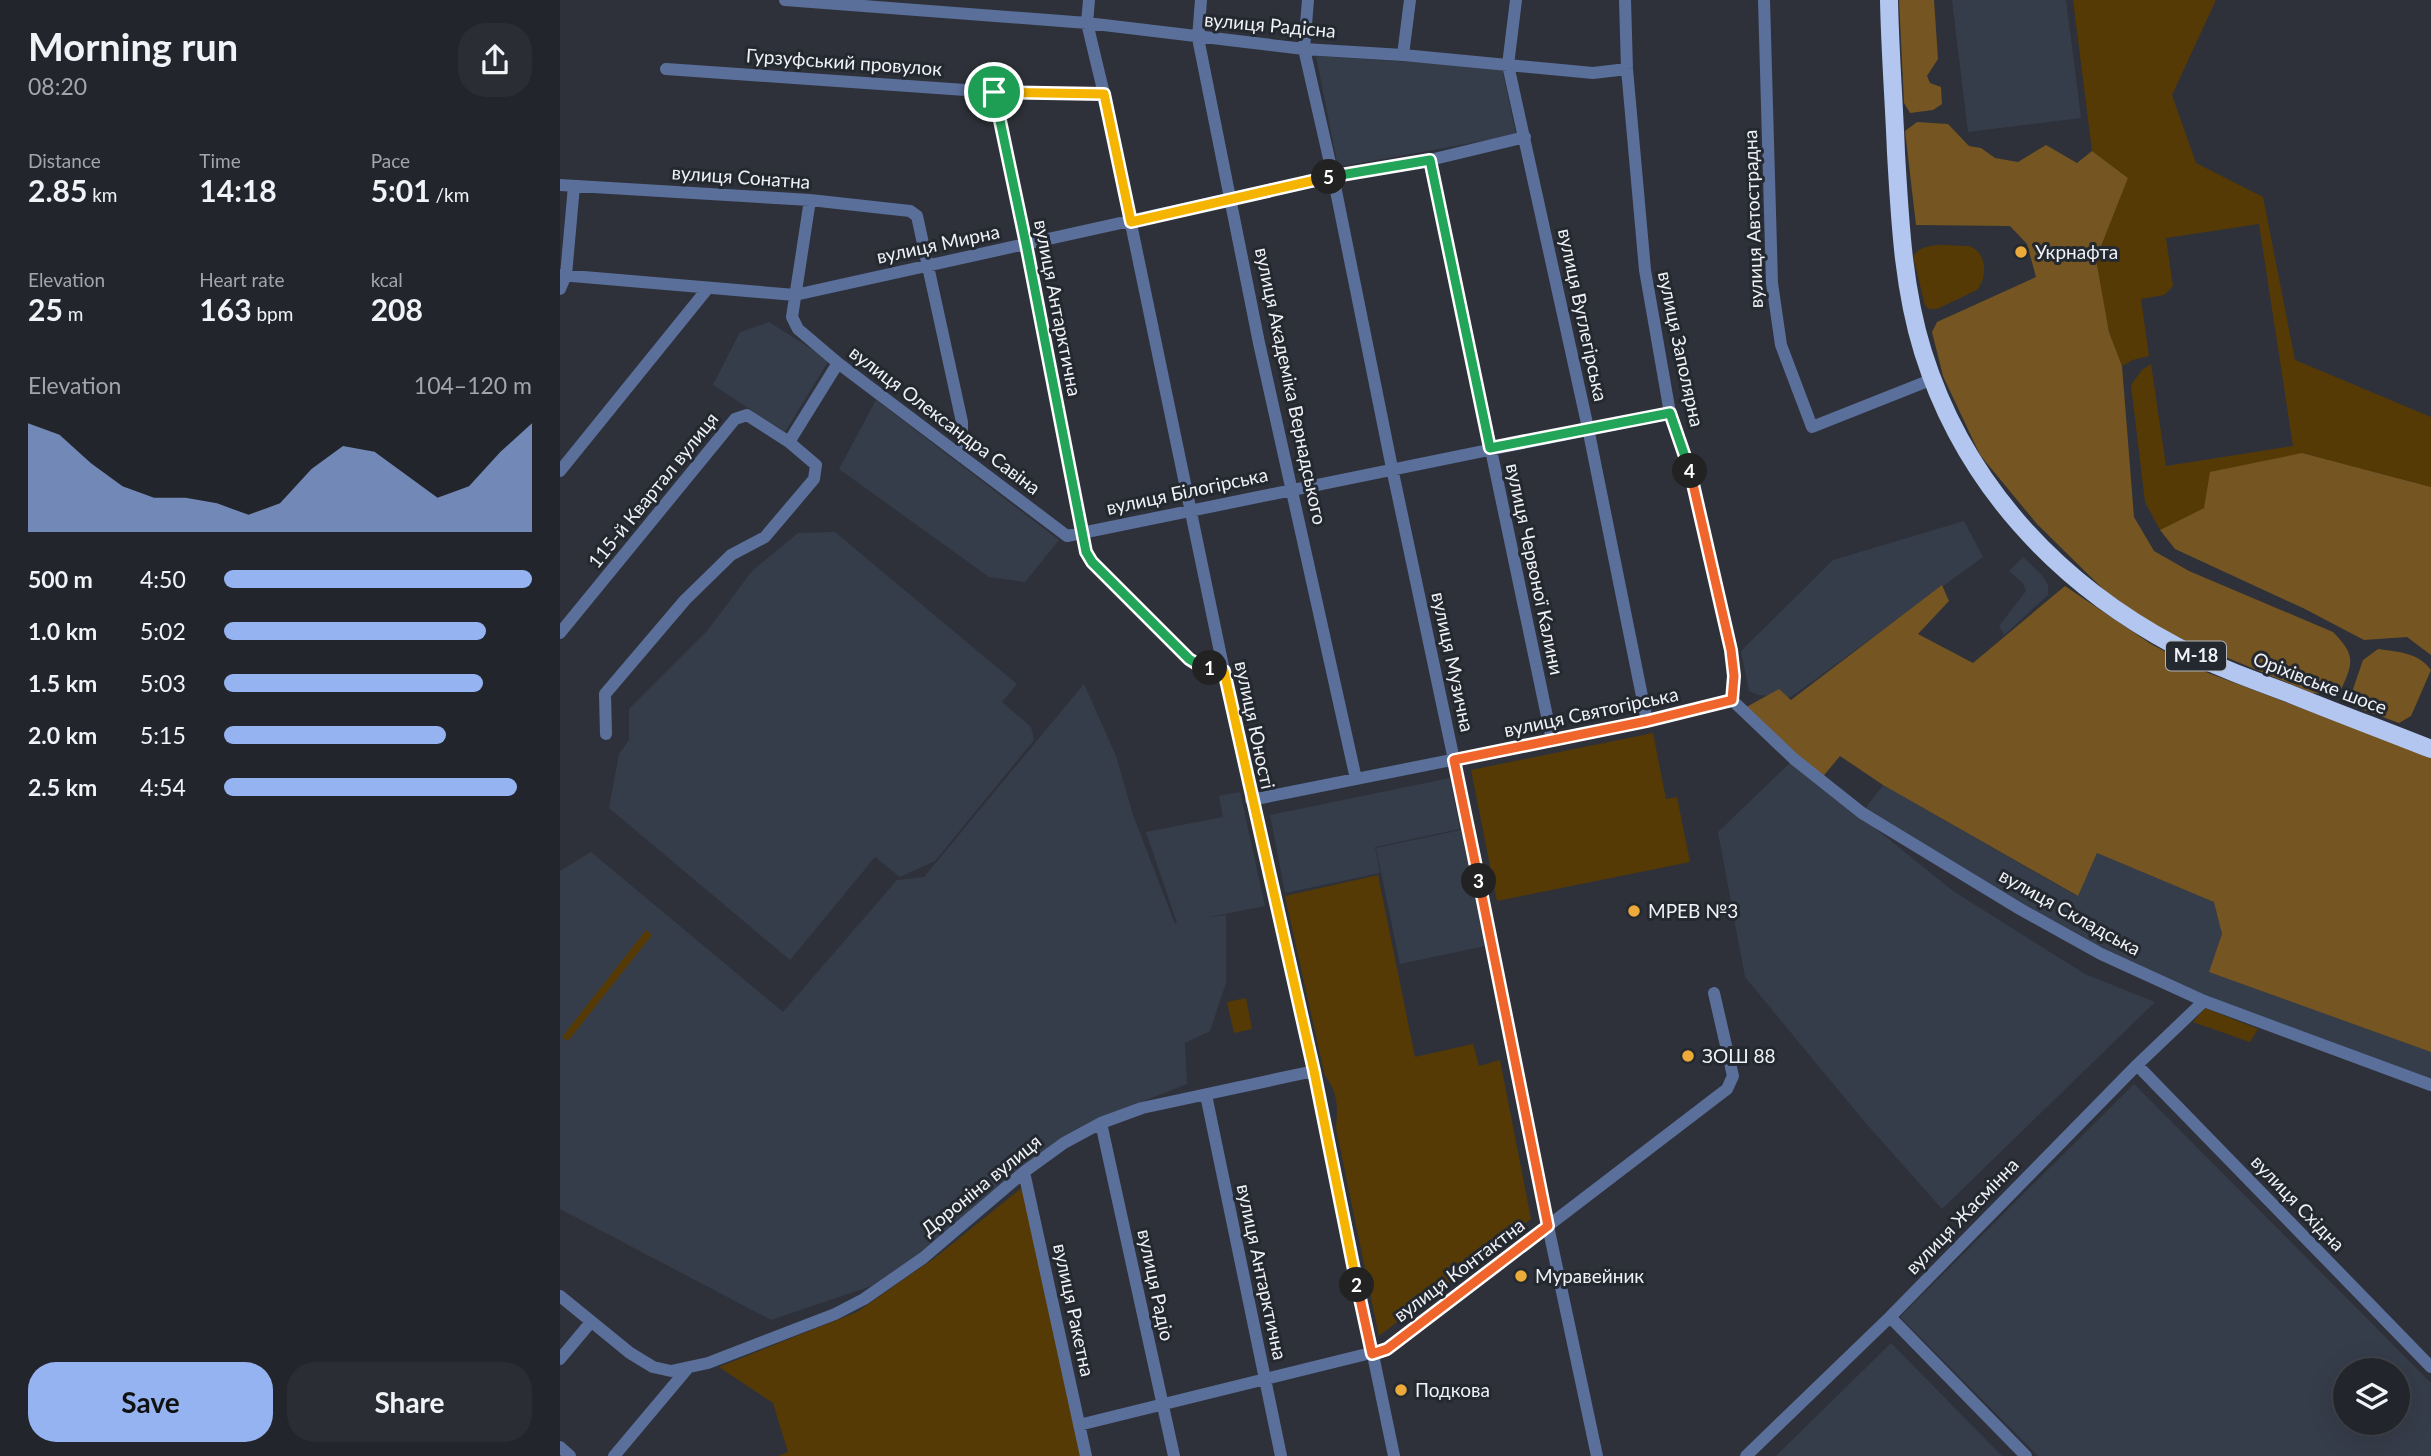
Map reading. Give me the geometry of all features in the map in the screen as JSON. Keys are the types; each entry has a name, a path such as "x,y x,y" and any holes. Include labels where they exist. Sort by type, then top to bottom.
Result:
{"highway":[{"name":"М-18","path":"1889,0 1901,241 1916,325 1933,379"},
{"name":"Оріхівське шосе","path":"1933,379 1965,449 2000,499 2064,571 2091,593 2148,630 2221,668 2431,749"}],"street":[{"name":"вулиця Радісна","path":"785,0 962,7 1304,50 1403,55 1593,73 1627,69"},
{"name":"вулиця Юності","path":"1089,0 1087,23 1251,800 1314,1071 1394,1456"},
{"name":"вулиця Академіка Вернадського","path":"1201,0 1198,38 1259,343 1356,779"},
{"name":"вулиця Музична","path":"1308,0 1304,50 1333,176 1597,1456"},
{"path":"1403,55 1410,0"},
{"name":"вулиця Вуглегірська","path":"1516,0 1508,65 1588,429 1647,721"},
{"name":"вулиця Заполярна","path":"1625,0 1627,69 1641,241 1670,413 1688,461 1731,650 1734,676 1732,700"},
{"name":"вулиця Автострадна","path":"1764,0 1772,283 1781,345 1812,427 1933,379"},
{"name":"Гурзуфський провулок","path":"666,69 994,92 1104,94"},
{"name":"вулиця Антарктична","path":"994,92 1082,533"},
{"name":"вулиця Мирна","path":"563,275 795,295 1333,176 1502,145 1525,137"},
{"name":"вулиця Червоної Калини","path":"1430,160 1552,740"},
{"name":"вулиця Сонатна","path":"560,185 901,209 917,216 929,264"},
{"path":"560,289 574,186"},
{"name":"вулиця Олександра Савіна","path":"810,201 792,317 798,329 838,363 1067,536 1082,533"},
{"path":"929,264 962,422 962,457"},
{"path":"560,471 708,288"},
{"path":"789,442 838,363"},
{"name":"вулиця Білогірська","path":"1082,533 1670,413"},
{"name":"115-й Квартал вулиця","path":"560,633 735,419 747,415 789,442 816,465 814,479 765,537 731,555 685,600 605,694 606,734"},
{"path":"1082,533 1086,552 1092,562 1189,659 1200,666 1224,671"},
{"name":"вулиця Святогірська","path":"1251,800 1647,721 1732,700"},
{"name":"вулиця Складська","path":"1732,700 1794,759 1861,813 2020,909 2101,954 2204,1001 2431,1085"},
{"name":"вулиця Контактна","path":"1079,1425 1387,1349 1731,1084 1733,1076 1714,993"},
{"name":"вулиця Жасмінна","path":"1746,1456 1891,1318 2137,1065 2204,1001"},
{"name":"вулиця Східна","path":"2137,1065 2431,1367"},
{"name":"Дороніна вулиця","path":"560,1296 630,1353 653,1367 671,1371 722,1358 835,1314 864,1299 923,1258 1024,1172 1064,1143 1101,1123 1142,1108 1314,1071"},
{"name":"вулиця Антарктична","path":"1206,1095 1280,1456"},
{"name":"вулиця Радіо","path":"1101,1123 1174,1456"},
{"name":"вулиця Ракетна","path":"1024,1172 1086,1456"},
{"path":"1891,1318 2026,1456"},
{"path":"560,1359 591,1322"},
{"path":"614,1456 688,1368"},
{"path":"560,1447 570,1456"}],"shaded area":[{"path":"1899,0 1934,0 1938,59 1927,76 1930,83 1941,87 1942,104 1933,110 1910,113 1904,103"},
{"path":"1952,0 2066,0 2081,118 1968,132"},
{"path":"2073,0 2216,0 2172,95 2196,163 2263,197 2295,360 2431,417 2431,487 2302,453 2160,530 2145,502 2131,385 2142,370 2151,364 2166,466 2293,446 2259,224 2166,238 2173,286 2164,295 2141,299 2149,356 2122,366 2109,332 2096,259 2128,178 2092,151"},
{"path":"1316,56 1502,68 1516,135 1338,167"},
{"path":"1917,122 1948,124 1969,146 1981,148 1995,158 2018,162 2046,145 2077,163 2092,151 2128,178 2096,259 2109,332 2122,366 2134,517 2154,551 2189,571 2333,632 2346,648 2350,662 2339,694 2312,693 2161,630 2105,591 2037,524 1980,455 1943,376 1932,332 1937,322 2036,277 2027,244 2010,226 1916,225 1905,131"},
{"path":"1931,246 1969,246 1979,254 1984,265 1981,285 1977,290 1937,309 1929,309 1925,306 1913,256"},
{"path":"769,322 829,360 785,432 713,385 740,332"},
{"path":"876,400 1059,540 1025,582 989,577 839,469"},
{"path":"2302,453 2431,487 2431,655 2407,637 2364,640 2305,609 2175,549 2160,530 2204,508 2210,472"},
{"path":"1964,521 1983,557 1791,697 1759,695 1749,691 1741,651 1833,560"},
{"path":"835,532 1017,684 1002,702 1031,727 1034,740 935,861 900,877 875,857 790,960 609,808 619,754 629,740 629,709 708,630 752,571 798,533"},
{"path":"2023,557 2042,575 2048,585 2048,595 2004,635 1999,626 2026,591 2023,583 2009,571"},
{"path":"1942,585 1949,601 1918,634 1973,663 2065,586 2151,644 2203,671 2431,757 2431,1052 2209,972 2222,934 2214,902 2097,853 2078,896 1883,785 1840,756 1820,780 1741,710 1779,689 1791,700"},
{"path":"2378,649 2414,656 2431,670 2411,716 2399,723 2353,706 2352,692 2363,660"},
{"path":"1084,684 1116,756 1133,815 1175,924 1177,923 1146,832 1223,817 1219,796 1240,792 1265,906 1204,918 1226,915 1226,983 1210,1031 1185,1043 1187,1084 1099,1119 1062,1139 883,1282 771,1320 560,1209 560,871 591,852 783,1012 897,880 924,877"},
{"path":"1653,733 1666,799 1677,797 1690,862 1497,901 1471,770"},
{"path":"1792,761 1953,891 2085,974 2155,1002 1942,1209 1864,1121 1745,977 1718,832"},
{"path":"1450,778 1460,829 1375,847 1380,873 1285,893 1270,815"},
{"path":"1883,785 2077,896 2097,853 2215,902 2222,934 2210,972 2431,1052 2431,1085 2101,954 1862,813"},
{"path":"1461,830 1485,946 1400,964 1376,848"},
{"path":"1378,875 1415,1057 1473,1044 1479,1066 1500,1060 1531,1219 1379,1336 1336,1128 1336,1100 1325,1076 1285,896"},
{"path":"646,930 652,935 568,1041 562,1037"},
{"path":"1246,998 1252,1029 1234,1033 1227,1002"},
{"path":"2205,1008 2258,1029 2250,1042 2193,1022"},
{"path":"2134,1084 2406,1358 2333,1358 2333,1435 2410,1435 2410,1362 2431,1383 2431,1456 2038,1456 1900,1317"},
{"path":"1024,1186 1082,1456 778,1456 788,1452 773,1403 719,1367 857,1312 936,1257"},
{"path":"1891,1343 2002,1456 1776,1456"}],"place":[{"name":"Укрнафта","path":"2021,252"},
{"name":"МРЕВ №3","path":"1634,911"},
{"name":"ЗОШ 88","path":"1688,1056"},
{"name":"Муравейник","path":"1521,1276"},
{"name":"Подкова","path":"1401,1390"}],"route":[{"path":"994,92 1104,94 1131,222 1333,176 1430,160 1490,448 1670,413 1688,461 1731,650 1734,676 1732,700 1647,721 1454,760 1548,1226 1387,1349 1372,1354 1314,1071 1254,814 1224,671 1200,666 1189,659 1092,562 1086,552 994,92"}]}
